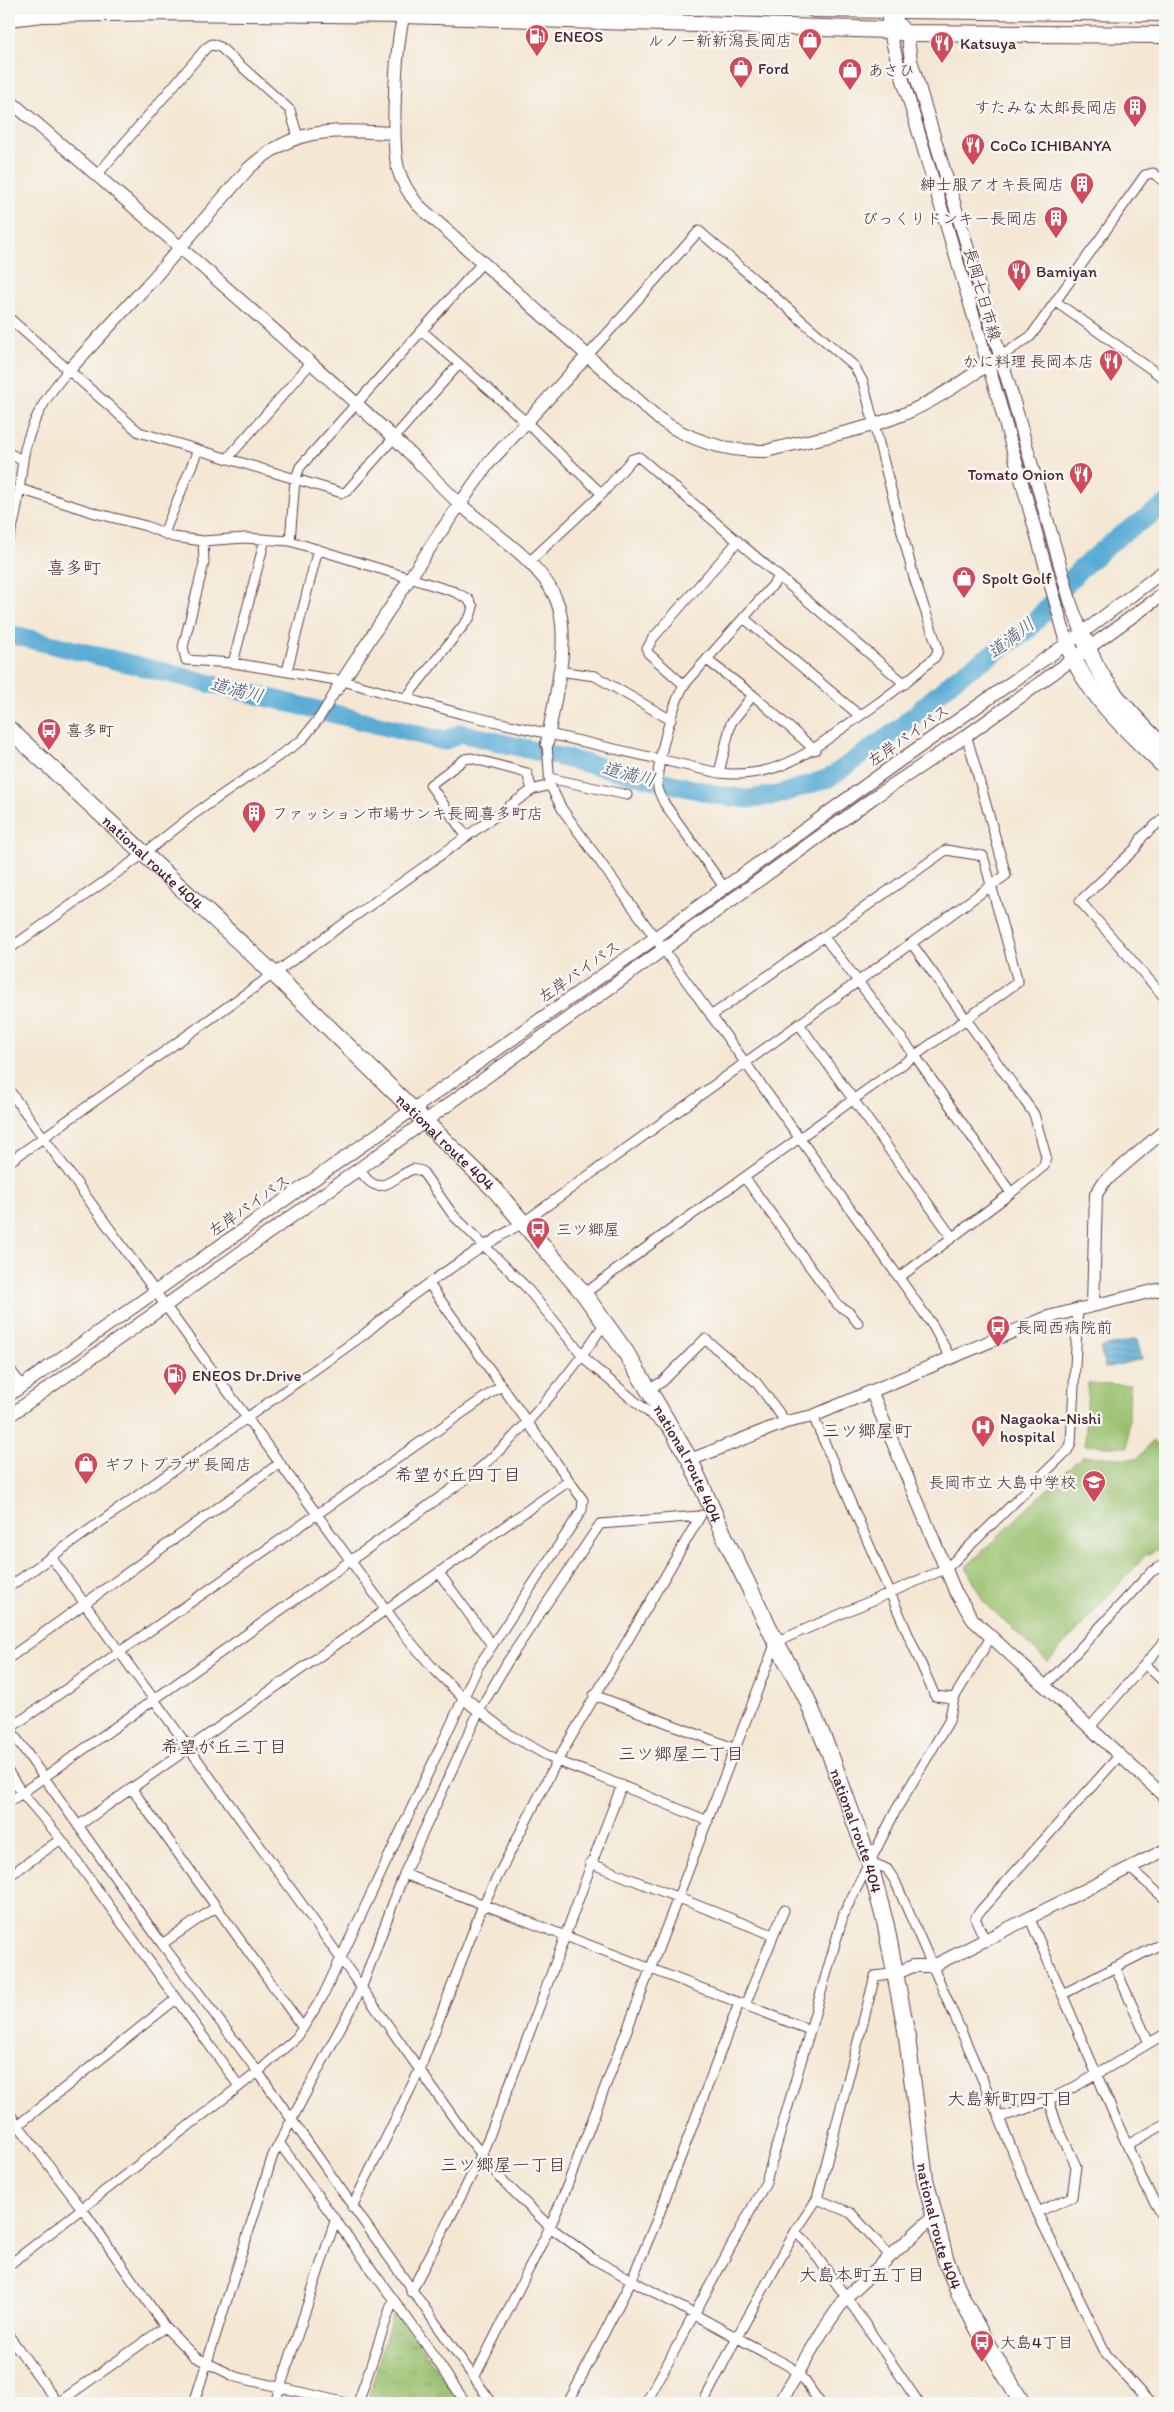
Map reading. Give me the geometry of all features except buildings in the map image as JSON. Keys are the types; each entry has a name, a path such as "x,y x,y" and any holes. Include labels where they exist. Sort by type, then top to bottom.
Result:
{"highway":[{"path":"813,9 1165,14"},
{"path":"9,18 53,14 177,12 405,12 889,30 907,33 1165,35"},
{"path":"1084,641 1094,666 1108,687 1165,749"},
{"path":"1067,643 1073,660 1108,711 1165,767"},
{"name":"national route 404","path":"10,733 145,853 273,973 495,1190 584,1294 648,1389 690,1460 705,1510 809,1704 830,1754 869,1861 897,1973 925,2179 933,2217 945,2258 961,2297 1022,2403"}],"street":[{"name":"長岡七日市線","path":"888,10 889,30 1067,643"},
{"path":"888,10 907,33"},
{"path":"405,12 400,33 394,133 396,158 405,188 418,205 588,356 674,429 692,438 722,446 752,451 766,451 874,425 924,405 1031,336 1145,175 1154,173 1165,182"},
{"name":"長岡七日市線","path":"907,33 911,60 1000,357 1071,604 1084,641"},
{"path":"97,175 206,48 212,44 220,47 290,110 298,137"},
{"path":"9,100 180,247 394,439 460,505 528,563 549,586 559,606 562,625 558,671 548,738 549,779 562,809 900,1277 934,1326 951,1358"},
{"path":"9,536 20,489 23,461 29,436 42,404 67,372 248,169 263,156 298,137 334,131 394,133"},
{"path":"9,949 145,853 194,814 302,740 320,717 340,685 411,578 488,464 700,231 854,366 864,382 914,578 938,651 935,657 905,684 815,750 793,763 762,772 733,775 719,773 548,738 405,699 340,685 287,671 233,663 186,660 183,654 183,647 204,563 203,541"},
{"path":"290,541 296,480 300,467 483,262"},
{"path":"1056,302 1165,379"},
{"path":"9,318 67,372 139,432 342,493 347,491 459,364"},
{"path":"422,330 526,422 602,494"},
{"path":"227,459 310,364"},
{"path":"164,533 198,450"},
{"path":"9,453 23,461"},
{"path":"528,563 602,494 632,459 639,457 905,684"},
{"path":"20,489 164,533 173,538 203,541 245,538 290,541 455,592 468,599 473,607 470,617 405,699"},
{"path":"233,663 265,539"},
{"path":"684,684 648,653 648,644 738,541"},
{"path":"287,671 318,550"},
{"name":"左岸バイパス","path":"9,1416 165,1307 182,1292 359,1169 873,798 966,736 1073,660 1084,641 1165,570"},
{"path":"724,887 664,803 658,790 660,762 677,698 684,684 780,578"},
{"name":"左岸バイパス","path":"9,1395 156,1293 223,1242 1067,643 1084,641 1165,593"},
{"path":"744,619 860,716"},
{"path":"707,660 753,695 815,750"},
{"path":"558,671 595,676 671,720"},
{"path":"719,773 731,723 753,695"},
{"path":"9,1587 362,1336 429,1284 483,1246 524,1222 1006,875 968,741"},
{"path":"466,836 430,785 466,758 527,773 532,790"},
{"path":"9,1162 466,836 549,779 627,795"},
{"path":"1165,817 1142,837 1136,848 1080,901 1165,998"},
{"path":"584,1294 1018,982 983,856 946,850 711,1016"},
{"path":"824,937 916,1057 1011,1193"},
{"path":"900,1277 1044,1166 1046,1156 1038,1122 1034,1114 912,944"},
{"path":"799,1024 952,1236"},
{"path":"9,1090 165,1307 421,1656 471,1704 512,1736 556,1761 622,1785 708,1820"},
{"path":"1093,1305 1096,1194 1104,1182 1165,1130"},
{"path":"359,1169 368,1183 376,1186 386,1185 413,1169 422,1171 453,1215 525,1286 582,1356 608,1380 672,1432"},
{"path":"745,1178 838,1305 850,1313 858,1323"},
{"path":"194,2403 232,2290 273,2155 361,1989 492,1645 582,1510 583,1500 429,1284"},
{"path":"690,1460 786,1422 813,1416 1031,1324 1078,1308 1165,1288"},
{"path":"474,2378 550,2227 679,1898 776,1642 947,1568 1067,1451 1070,1444 1078,1308"},
{"path":"9,1802 473,1474 497,1454 528,1422 582,1356 605,1323"},
{"path":"648,1389 662,1382 705,1339 756,1382 786,1422"},
{"path":"9,1368 22,1386"},
{"path":"492,2403 411,2292 258,2072 162,1944 9,1728 501,1386"},
{"path":"872,1392 955,1591 967,1612 991,1637 1165,1797"},
{"path":"813,1416 888,1592 935,1696 954,1698"},
{"path":"9,1658 280,1463"},
{"path":"78,1826 569,1481"},
{"path":"352,2207 420,2069 483,1905 556,1761 705,1510"},
{"path":"9,2265 83,2210 258,2072 288,2046 304,2028 317,2008 471,1704 508,1661 600,1524 705,1510"},
{"path":"51,1557 190,1748 340,1960 502,2180 550,2227 593,2259 631,2281 693,2312 797,2372 820,2403"},
{"path":"1046,1686 1152,1572 1165,1566"},
{"path":"439,1574 492,1645"},
{"path":"646,2403 693,2312 766,2182 844,1913 896,1810 949,1721 954,1698 991,1637"},
{"path":"1090,1728 1165,1641"},
{"path":"1145,1664 1165,1683"},
{"path":"594,1695 736,1749"},
{"path":"986,1942 975,1918 1120,1755"},
{"path":"9,1773 22,1793 61,1839 239,2086"},
{"path":"411,2292 481,2154 566,1936 590,1863 622,1785"},
{"path":"132,1789 304,2028"},
{"path":"9,1876 61,1839"},
{"path":"703,2403 795,2232 817,2199 876,1976 897,1973 914,1966 933,1966 986,1942 1165,1850"},
{"path":"869,1861 887,1869 895,1881 999,2116 1037,2212 1106,2354 1150,2403"},
{"path":"590,1863 773,1935"},
{"path":"1130,1868 1165,1899"},
{"path":"404,1874 810,2030"},
{"path":"162,1944 216,1907"},
{"path":"568,2403 631,2281 742,2004 784,1910"},
{"path":"1030,1919 1146,2187 1165,2220"},
{"path":"1062,1994 1165,1942"},
{"path":"1115,1967 1149,2043"},
{"path":"18,2125 176,1999"},
{"path":"999,2116 1021,2112 1049,2100 1165,2034"},
{"path":"1037,2212 1072,2196 1076,2166 1057,2125 1049,2100"},
{"path":"9,2113 83,2210 165,2327 183,2346 207,2364 236,2377 347,2403"},
{"path":"1128,2145 1165,2124"},
{"path":"280,2144 466,2403"},
{"path":"817,2199 851,2213 890,2256"},
{"path":"780,2403 797,2372 846,2298 933,2217"},
{"path":"274,2403 335,2221"},
{"path":"795,2232 807,2243 919,2403"},
{"path":"358,2403 393,2300"},
{"path":"9,2336 58,2403 165,2327"}],"green space":[{"path":"1088,1383 1130,1385 1128,1447 1085,1445"},
{"name":"長岡市立 大島中学校","path":"1153,1441 1165,1452 1165,1546 1146,1555 1048,1662 983,1601 966,1567 1082,1456 1137,1459"},
{"path":"394,2309 461,2403 386,2403 371,2400 369,2395"}],"water":[{"path":"1137,1339 1142,1359 1105,1368 1100,1348"}],"waterway":[{"name":"道満川","path":"9,634 444,741 461,733 718,795 748,799 777,795 829,778 896,731 956,678 1027,631 1078,571 1122,534 1165,505"}],"place":[{"name":"ENEOS","path":"537,57"},
{"name":"ルノー新新潟長岡店","path":"810,61"},
{"name":"Katsuya","path":"942,64"},
{"name":"Ford","path":"741,89"},
{"name":"あさひ","path":"850,91"},
{"name":"すたみな太郎長岡店","path":"1135,128"},
{"name":"CoCo ICHIBANYA","path":"973,166"},
{"name":"紳士服アオキ長岡店","path":"1082,205"},
{"name":"びっくりドンキー長岡店","path":"1056,239"},
{"name":"Bamiyan","path":"1019,292"},
{"name":"かに料理 長岡本店","path":"1111,382"},
{"name":"Tomato Onion","path":"1081,495"},
{"name":"Spolt Golf","path":"964,599"},
{"name":"喜多町","path":"49,751"},
{"name":"ファッション市場サンキ長岡喜多町店","path":"254,834"},
{"name":"三ツ郷屋","path":"538,1250"},
{"name":"長岡西病院前","path":"998,1348"},
{"name":"ENEOS Dr.Drive","path":"175,1396"},
{"name":"Nagaoka-Nishi hospital","path":"983,1448"},
{"name":"ギフトプラザ 長岡店","path":"86,1485"},
{"name":"長岡市立 大島中学校","path":"1094,1503"},
{"name":"大島4丁目","path":"982,2363"}],"district":[{"name":"喜多町","path":"74,568"},
{"name":"三ツ郷屋町","path":"867,1431"},
{"name":"希望が丘四丁目","path":"458,1475"},
{"name":"希望が丘三丁目","path":"224,1747"},
{"name":"三ツ郷屋二丁目","path":"681,1754"},
{"name":"大島新町四丁目","path":"1010,2099"},
{"name":"三ツ郷屋一丁目","path":"503,2165"},
{"name":"大島本町五丁目","path":"862,2275"}]}
